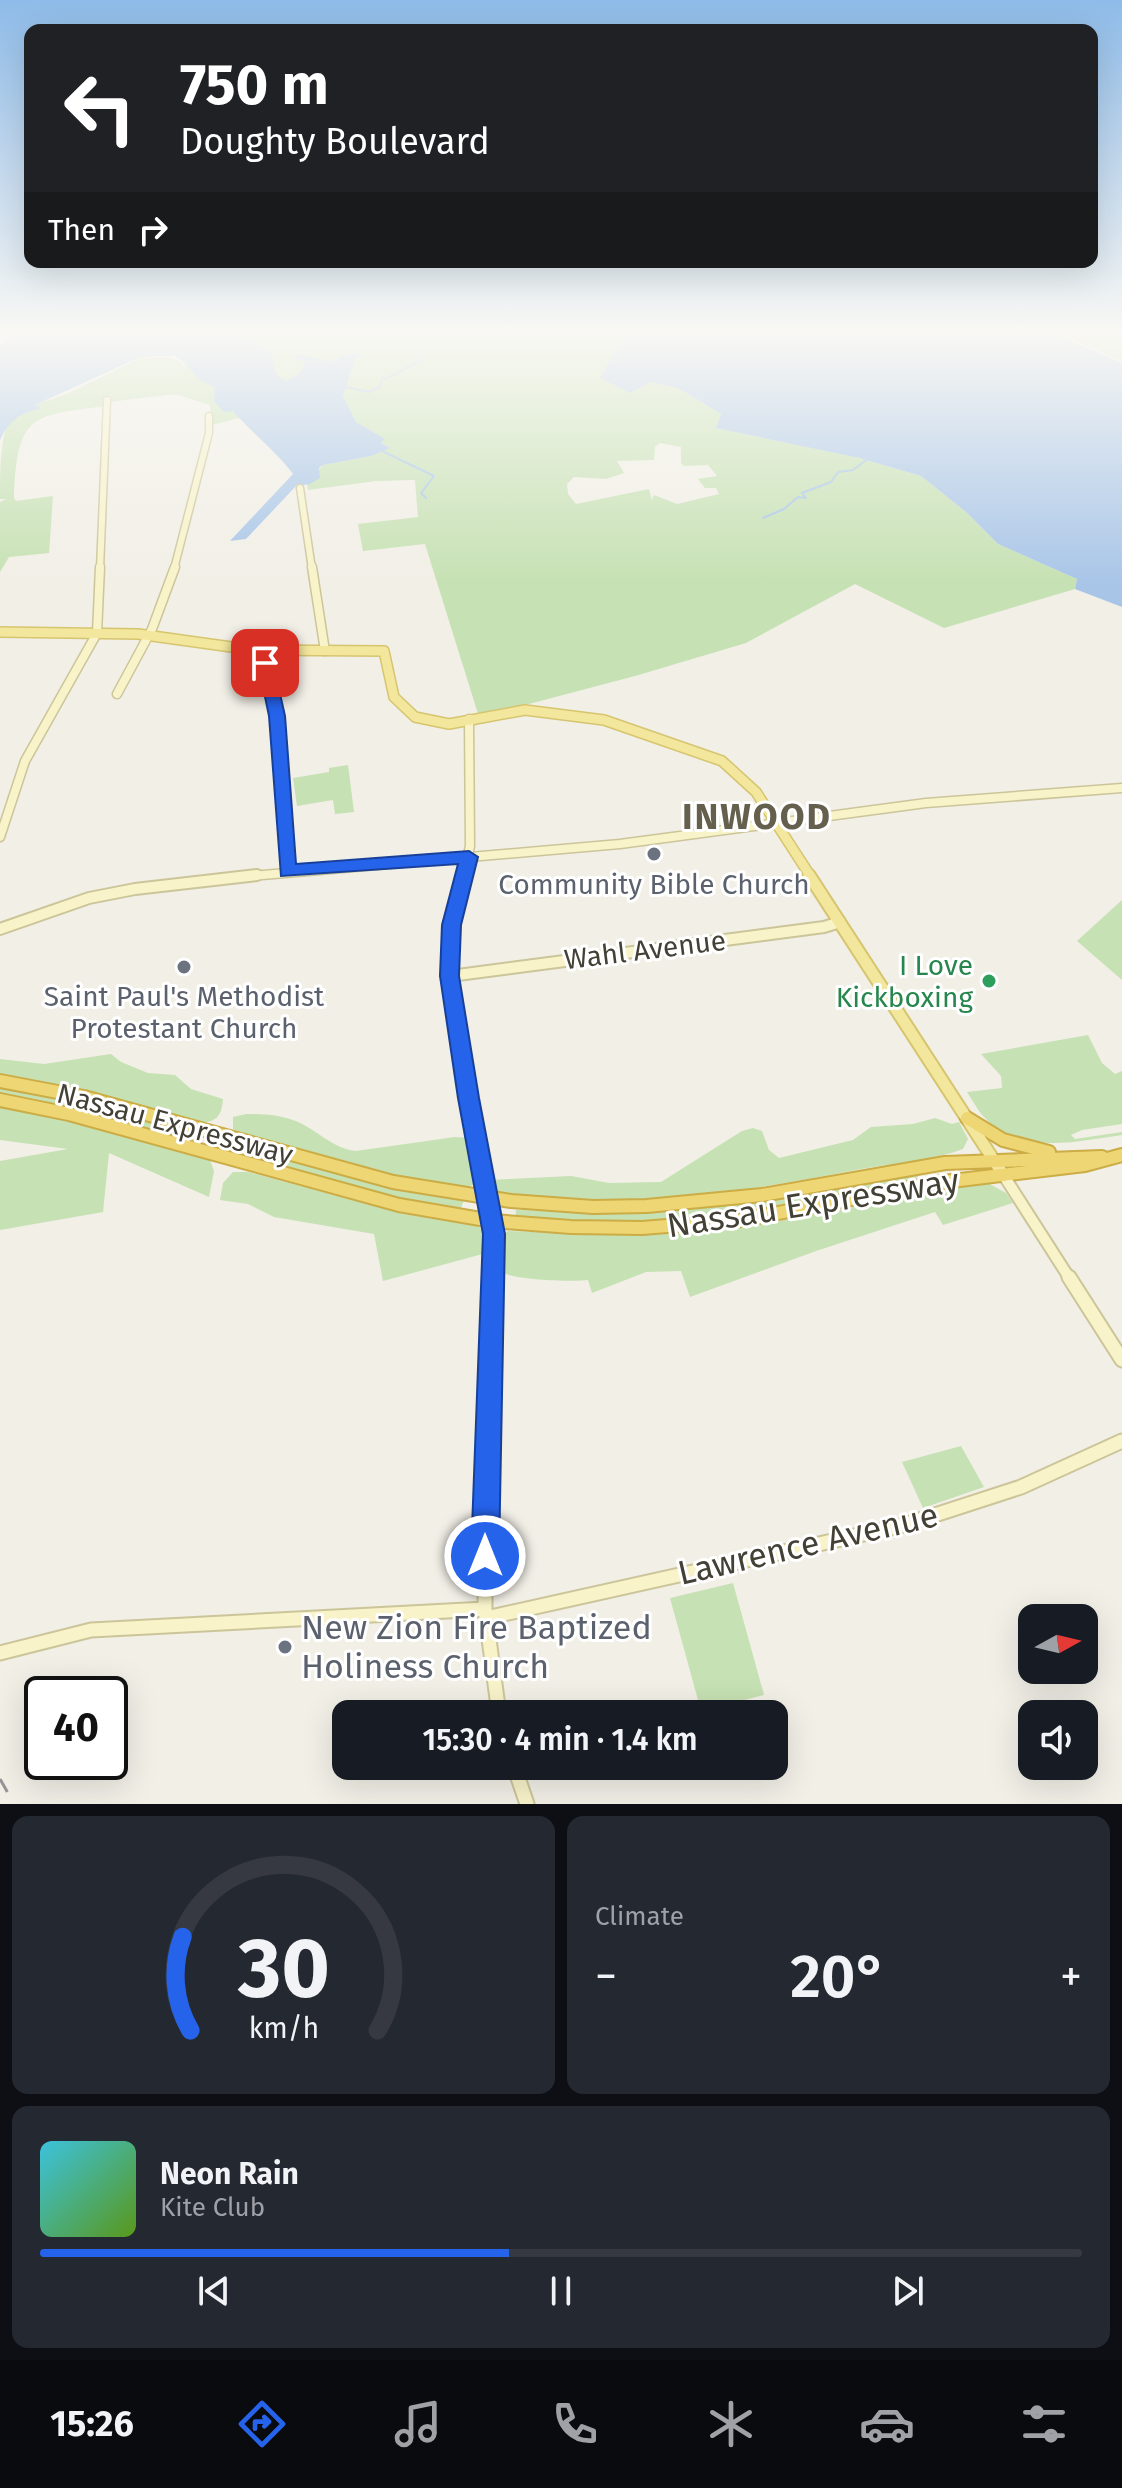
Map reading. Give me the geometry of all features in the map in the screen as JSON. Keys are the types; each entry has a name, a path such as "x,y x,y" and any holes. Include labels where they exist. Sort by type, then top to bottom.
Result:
{"highway":[{"name":"Nassau Expressway","path":"0,1081 84,1097 393,1182 488,1199 593,1207 686,1204 762,1195 945,1163 1116,1156"},
{"name":"Nassau Expressway","path":"0,1100 69,1114 373,1199 492,1221 598,1228 702,1224 782,1214 935,1183 1085,1165 1116,1156"},
{"path":"967,1118 1012,1144 1069,1156"}],"main road":[{"path":"0,632 148,635 262,650 384,651 394,697 405,710 440,723 505,712 549,711 604,720 722,761 744,778 776,822 1004,1176"}],"street":[{"path":"0,837 25,761 97,633 106,416"},
{"path":"117,694 148,635 175,566 209,433 209,416"},
{"path":"300,488 325,651"},
{"path":"262,650 277,716 288,871"},
{"path":"469,719 469,857 451,925 450,976 468,1098 492,1221 495,1257 486,1440 485,1614 497,1700"},
{"path":"0,929 107,894 288,871 620,844 926,803 1122,788"},
{"name":"Wahl Avenue","path":"450,976 840,922"},
{"path":"1004,1176 1122,1360"},
{"name":"Lawrence Avenue","path":"0,1653 91,1630 485,1614 904,1525 1021,1487 1122,1441"},
{"path":"519,1780 527,1804"}],"green space":[{"path":"19,416 48,416 33,424 25,434 19,449 14,498 16,501 53,496 49,553 9,557 0,572 0,502 6,499 0,499 1,460 3,439 12,421"},
{"path":"211,416 239,418 212,425"},
{"path":"353,416 720,416 717,428 859,458 921,476 966,512 998,544 1077,579 1075,589 944,628 855,584 746,643 479,717 425,544 363,551 358,524 418,517 415,480 376,481 308,490 307,484 323,465 371,456 389,447 381,443 384,439 356,422","holes":["660,443 681,447 681,463 684,466 708,465 717,476 698,479 705,488 716,488 719,494 677,504 654,495 652,500 649,489 576,504 568,494 567,484 574,477 606,479 624,473 617,461 654,460 655,447"]},
{"path":"348,765 354,812 335,814 333,800 297,806 293,778 329,772 329,768"},
{"path":"1122,900 1122,980 1077,941"},
{"path":"1088,1035 1102,1063 1115,1074 1122,1071 1122,1124 1082,1130 1071,1135 1075,1139 1122,1132 1122,1135 1050,1143 1015,1138 985,1118 967,1092 1002,1088 1001,1076 981,1054"},
{"path":"111,1054 121,1062 148,1073 175,1075 191,1089 223,1099 220,1113 211,1121 200,1123 97,1094 0,1076 0,1059 44,1064"},
{"path":"0,1088 83,1101 201,1134 197,1141 0,1097"},
{"path":"0,1107 49,1115 210,1160 214,1171 209,1197 109,1153 103,1212 0,1230 0,1161 68,1149 0,1140"},
{"path":"273,1115 292,1120 340,1147 356,1151 455,1137 472,1138 479,1180 468,1188 451,1187 309,1155 233,1129 233,1117"},
{"path":"935,1118 952,1124 959,1122 968,1139 963,1149 926,1159 726,1192 679,1198 586,1202 496,1193 488,1180 571,1176 609,1183 661,1182 742,1131 753,1128 762,1131 769,1150 779,1158 853,1140 871,1127 913,1124"},
{"path":"249,1151 464,1200 461,1208 396,1200 244,1159"},
{"path":"916,1171 918,1177 880,1189 744,1216 644,1224 515,1220 516,1210 580,1211"},
{"path":"233,1172 248,1172 404,1214 477,1226 489,1234 490,1252 383,1281 374,1234 274,1217 248,1204 220,1200 223,1183"},
{"path":"986,1182 1006,1193 1013,1203 943,1225 935,1212 690,1297 681,1271 646,1272 592,1293 588,1280 526,1278 499,1270 499,1237 508,1231 621,1235 693,1232 773,1222"},
{"path":"961,1446 984,1487 923,1508 902,1462"},
{"path":"733,1583 764,1695 744,1700 698,1700 670,1598"}],"water":[{"path":"0,416 20,416 7,428 0,440"},
{"path":"238,416 353,416 356,422 385,439 381,443 390,448 371,456 323,465 319,468 320,478 310,484 296,486 246,539 230,541 293,474"},
{"path":"720,416 1122,416 1122,607 1075,589 1077,579 998,544 966,512 921,476 859,458 716,428"}],"waterway":[{"path":"382,451 434,476 421,493 426,498"},
{"path":"763,518 784,509 798,497 806,498 802,493 831,482 838,472 853,470 866,460"}],"railway":[{"path":"0,1779 14,1804"}],"place":[{"name":"Community Bible Church","path":"654,854"},
{"name":"Saint Paul's Methodist Protestant Church","path":"184,967"},
{"name":"I Love Kickboxing","path":"989,981"},
{"name":"New Zion Fire Baptized Holiness Church","path":"285,1647"}],"district":[{"name":"INWOOD","path":"757,817"}],"route":[{"path":"265,663 277,716 288,871 469,857 451,925 450,990 494,1234 485,1556"}]}
